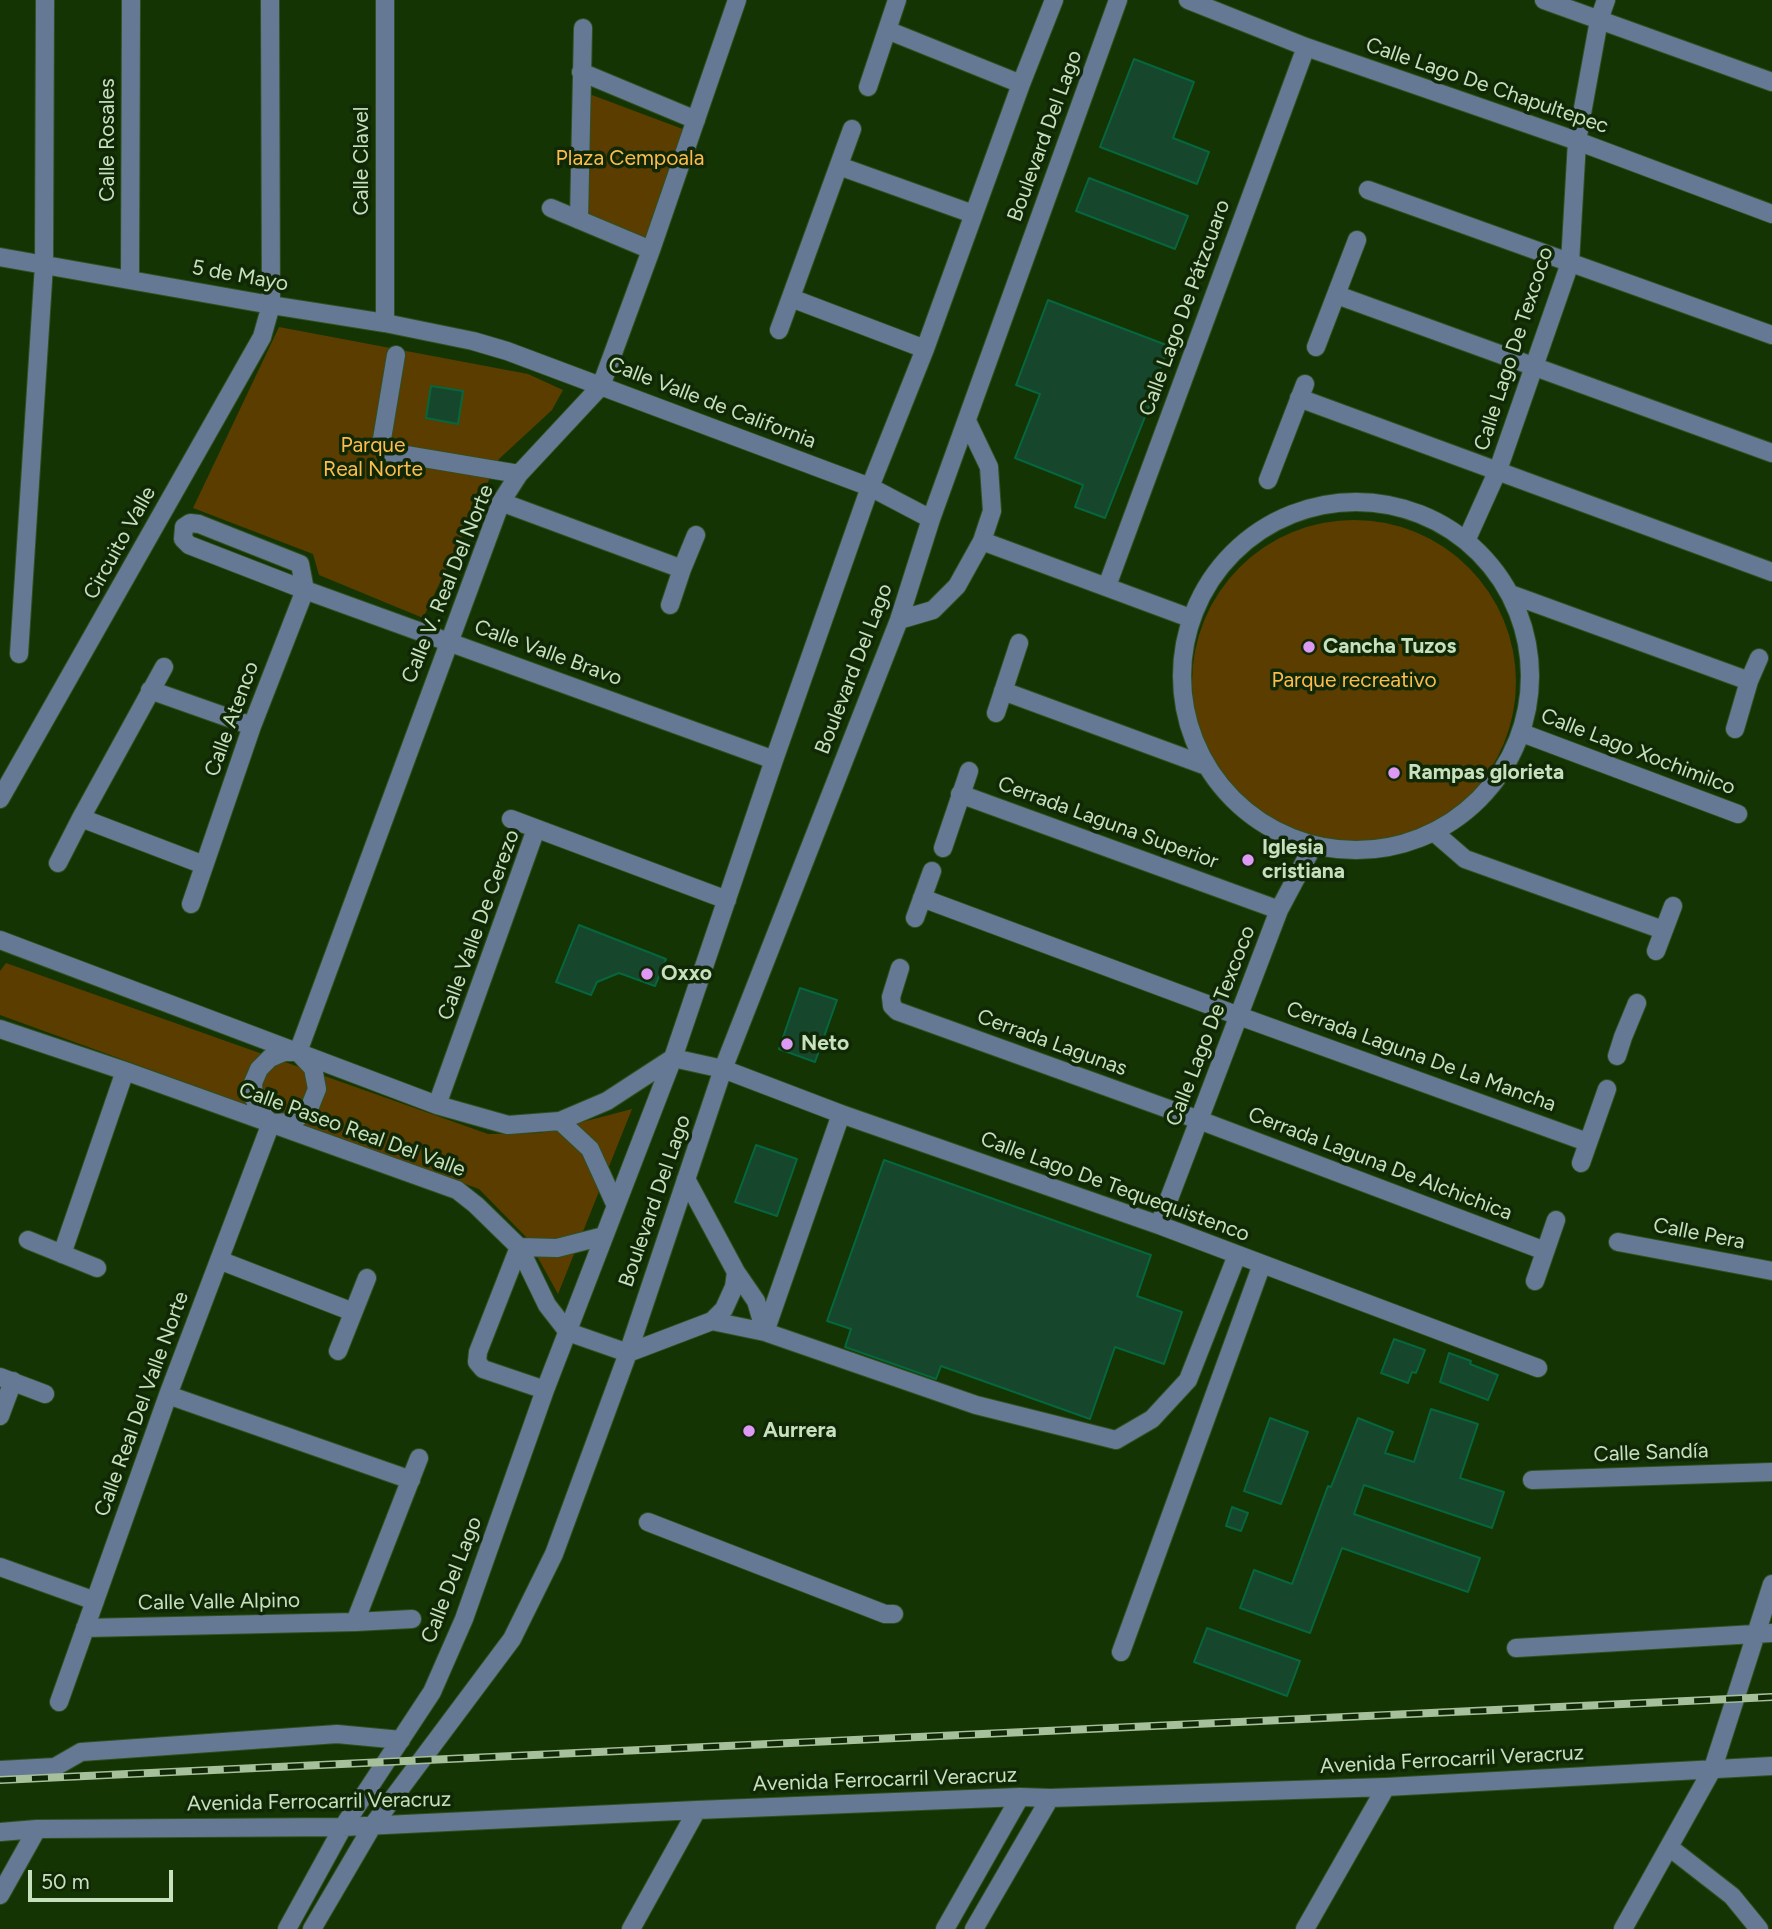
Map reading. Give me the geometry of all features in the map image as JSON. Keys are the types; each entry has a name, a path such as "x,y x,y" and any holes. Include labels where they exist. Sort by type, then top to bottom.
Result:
{"street":[{"path":"19,654 44,265 45,0"},
{"name":"Calle Rosales","path":"130,280 131,0"},
{"name":"Circuito Valle","path":"0,799 9,771 262,337 271,305 271,0"},
{"name":"Calle Clavel","path":"385,0 385,323"},
{"name":"Calle V. Real Del Norte","path":"298,1052 501,502 519,474 601,386 737,0"},
{"path":"868,87 897,0"},
{"name":"Boulevard Del Lago","path":"568,1332 673,1058 870,487 925,349 1054,0"},
{"name":"Boulevard Del Lago","path":"628,1353 723,1069 899,620 931,519 1118,0"},
{"name":"Calle Lago De Chapultepec","path":"1188,0 1306,47 1577,141 1772,214"},
{"path":"1544,0 1772,82"},
{"name":"Calle Lago De Texcoco","path":"1466,541 1498,470 1570,263 1577,141 1599,20 1606,0"},
{"path":"579,220 583,28"},
{"path":"887,30 1021,84"},
{"name":"Calle Lago De Pátzcuaro","path":"1107,586 1306,47"},
{"path":"581,72 696,120"},
{"path":"779,330 852,129"},
{"path":"839,166 973,214"},
{"path":"1368,190 1772,335"},
{"path":"551,208 651,250"},
{"path":"1316,347 1357,240"},
{"name":"5 de Mayo","path":"0,257 385,323 473,341"},
{"path":"1337,295 1772,453"},
{"path":"791,298 925,349"},
{"name":"Calle Valle de California","path":"473,341 507,351 870,487 931,519"},
{"path":"396,355 380,445 388,452 519,474"},
{"path":"1268,480 1302,391 1498,470 1772,572"},
{"path":"899,620 933,610 957,586 982,541 992,511 989,467 967,421"},
{"path":"501,502 682,569"},
{"path":"1350,502 1391,505 1431,519 1466,541 1491,565 1510,594 1527,638 1531,686 1522,733 1502,773 1473,807 1435,833 1396,847 1354,851 1312,846 1273,831 1239,808 1211,777 1181,699 1181,658 1190,618 1209,580 1236,548 1270,524 1308,508 1350,502"},
{"name":"Calle Valle Bravo","path":"305,590 300,564 199,524 190,523 184,527 183,539 189,545 305,590 774,760"},
{"path":"670,605 696,535"},
{"path":"982,541 1190,618"},
{"name":"Calle Atenco","path":"191,904 252,726 305,590"},
{"path":"1510,594 1749,681"},
{"path":"996,713 1019,643"},
{"path":"1735,729 1749,681 1759,658"},
{"path":"58,863 164,667"},
{"path":"150,690 252,726"},
{"path":"1003,691 1205,765"},
{"name":"Calle Lago Xochimilco","path":"1522,733 1738,814"},
{"path":"943,848 969,771"},
{"name":"Cerrada Laguna Superior","path":"960,794 1279,910"},
{"path":"81,818 204,865"},
{"path":"511,819 536,829"},
{"name":"Calle Valle De Cerezo","path":"437,1105 536,829 727,900"},
{"path":"1435,833 1465,859 1663,930"},
{"name":"Calle Lago De Texcoco","path":"1158,1225 1279,910 1312,846"},
{"path":"915,918 932,871"},
{"name":"Cerrada Laguna De La Mancha","path":"922,898 1587,1142"},
{"path":"1656,951 1673,906"},
{"path":"0,940 437,1105 508,1125 560,1121 607,1101 673,1058"},
{"name":"Cerrada Lagunas","path":"900,968 891,997 891,1006 897,1011 1199,1121"},
{"path":"1617,1056 1637,1003"},
{"name":"Calle Paseo Real Del Valle","path":"0,1029 457,1190 519,1247 547,1305 568,1332"},
{"path":"284,1052 298,1052 313,1068 317,1089 309,1109 292,1122 271,1124 260,1112 254,1098 254,1083 259,1069 270,1058 284,1052"},
{"name":"Calle Lago De Tequequistenco","path":"673,1058 723,1069 841,1114 1158,1225 1538,1368"},
{"path":"62,1254 125,1071"},
{"path":"1581,1163 1607,1089"},
{"path":"765,1332 841,1114"},
{"path":"560,1121 590,1149 616,1206"},
{"name":"Cerrada Laguna De Alchichica","path":"1199,1121 1545,1251"},
{"name":"Calle Real Del Valle Norte","path":"59,1702 168,1395 271,1124"},
{"path":"686,1179 736,1272 756,1301 765,1332"},
{"path":"1535,1281 1556,1220"},
{"path":"545,1390 483,1369 477,1362 478,1352 519,1247 557,1248 604,1236"},
{"path":"28,1240 97,1268"},
{"name":"Calle Pera","path":"1618,1242 1772,1271"},
{"path":"712,1321 765,1332 976,1405 1116,1440 1152,1419 1188,1380 1237,1255"},
{"path":"219,1261 353,1312"},
{"path":"1121,1652 1262,1264"},
{"path":"568,1332 628,1353 712,1321 724,1309 734,1287 736,1272"},
{"path":"338,1351 367,1278"},
{"name":"Calle Del Lago","path":"286,1929 343,1827 432,1692 464,1619 568,1332"},
{"path":"312,1929 373,1825 512,1639 554,1554 628,1353"},
{"path":"0,1416 6,1379 45,1394"},
{"path":"168,1395 411,1480"},
{"path":"355,1622 419,1458"},
{"name":"Calle Sandía","path":"1532,1480 1772,1472"},
{"path":"648,1522 885,1614 894,1614"},
{"path":"0,1567 95,1601"},
{"path":"1623,1929 1713,1768 1764,1633 1772,1584"},
{"name":"Calle Valle Alpino","path":"85,1628 412,1619"},
{"path":"1516,1648 1764,1633"},
{"path":"432,1692 460,1707"},
{"path":"0,1769 55,1767 81,1752 337,1734 401,1740"},
{"name":"Avenida Ferrocarril Veracruz","path":"0,1832 37,1829 343,1827 1020,1797 1386,1787 1772,1766"},
{"path":"1305,1929 1386,1787"},
{"path":"945,1929 1020,1797"},
{"path":"974,1929 1050,1798"},
{"path":"631,1929 697,1810"},
{"path":"0,1895 37,1829"},
{"path":"1669,1847 1732,1896 1759,1929"}],"green space":[{"name":"Plaza Cempoala","path":"584,92 688,131 650,243 584,216"},
{"name":"Parque Real Norte","path":"279,327 528,374 563,390 552,410 499,459 423,618 319,575 313,554 193,508"},
{"name":"Parque recreativo","path":"1354,520 1401,527 1416,533 1444,548 1468,568 1488,592 1503,620 1509,635 1516,682 1509,729 1503,744 1488,772 1468,796 1444,816 1416,831 1401,837 1354,844 1307,837 1292,831 1264,816 1240,796 1220,772 1205,744 1199,729 1192,682 1199,635 1205,620 1220,592 1240,568 1264,548 1292,533 1307,527"},
{"path":"6,963 488,1134 540,1133 632,1109 558,1294 527,1238 479,1189 0,1015 0,971"}],"building":[{"path":"1134,59 1194,82 1173,138 1209,152 1197,184 1100,147"},
{"path":"1089,178 1188,216 1175,249 1076,211"},
{"path":"1048,300 1169,346 1149,398 1152,399 1105,518 1075,507 1083,485 1015,458 1040,394 1016,385"},
{"path":"431,386 463,391 458,424 426,418"},
{"path":"579,925 666,959 655,986 619,973 597,982 591,995 556,982"},
{"path":"800,988 837,1000 815,1062 779,1049"},
{"path":"756,1145 797,1159 777,1216 735,1202"},
{"path":"884,1160 1151,1255 1137,1296 1182,1312 1164,1364 1115,1347 1090,1419 941,1366 936,1379 845,1347 851,1329 827,1321"},
{"path":"1394,1339 1425,1350 1416,1373 1412,1372 1408,1383 1381,1373"},
{"path":"1449,1353 1498,1375 1488,1400 1440,1382"},
{"path":"1431,1409 1478,1424 1460,1478 1504,1492 1492,1528 1364,1485 1354,1514 1480,1558 1468,1592 1342,1548 1310,1633 1240,1608 1254,1570 1292,1584 1328,1486 1331,1487 1358,1418 1393,1432 1385,1453 1414,1462"},
{"path":"1270,1418 1308,1432 1281,1504 1244,1491"},
{"path":"1232,1507 1248,1513 1241,1531 1226,1526"},
{"path":"1207,1628 1300,1661 1287,1696 1194,1662"}],"railway":[{"path":"0,1780 1772,1697"}],"place":[{"name":"Cancha Tuzos","path":"1309,647"},
{"name":"Rampas glorieta","path":"1394,773"},
{"name":"Iglesia cristiana","path":"1248,860"},
{"name":"Oxxo","path":"647,974"},
{"name":"Neto","path":"787,1044"},
{"name":"Aurrera","path":"749,1431"}]}
